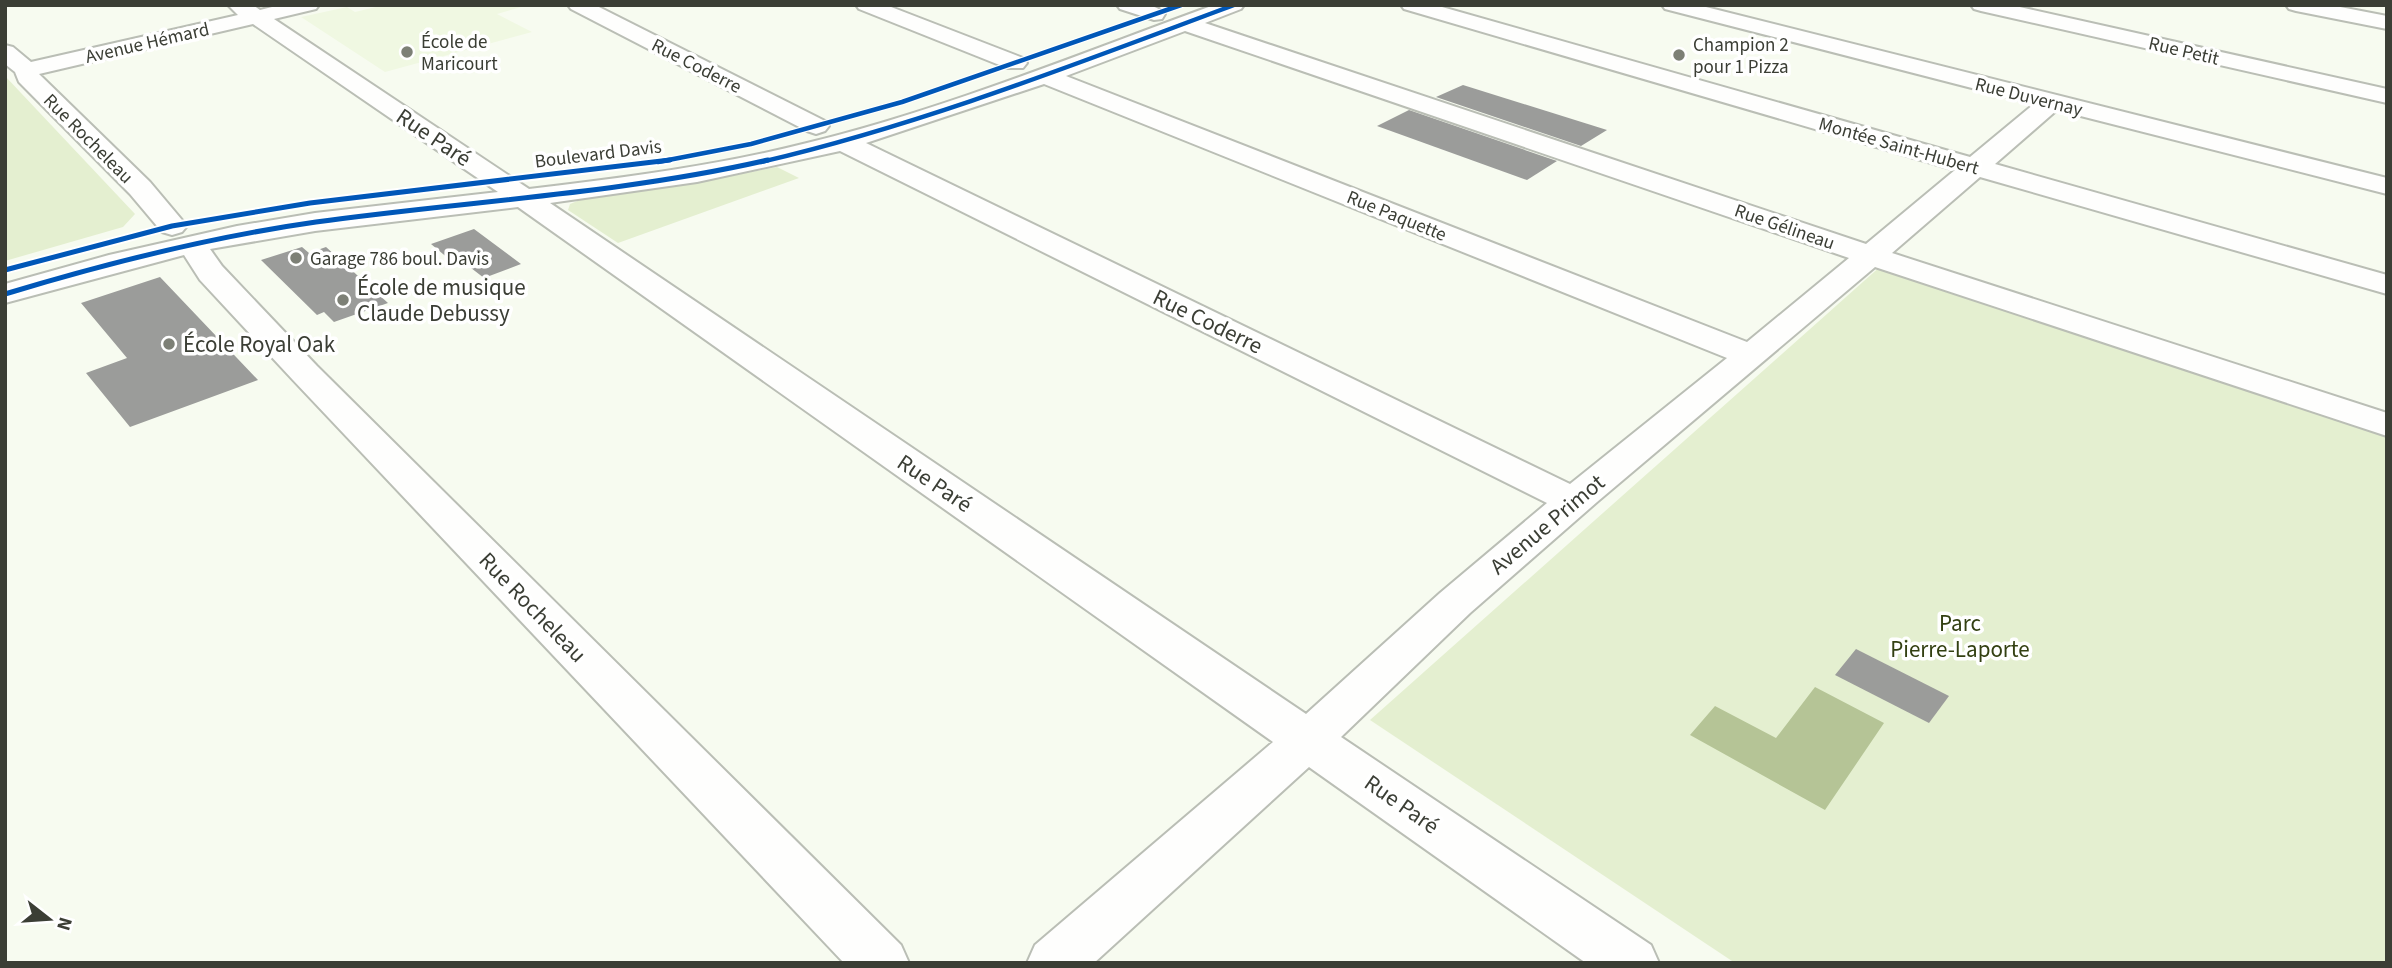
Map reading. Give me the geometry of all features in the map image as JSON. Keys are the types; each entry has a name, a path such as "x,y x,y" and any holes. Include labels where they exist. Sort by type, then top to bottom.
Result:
{"street":[{"name":"Avenue Hémard","path":"27,71 247,11 309,5"},
{"name":"Rue Coderre","path":"578,5 830,134 1573,501"},
{"path":"866,5 1015,62"},
{"path":"1127,5 1154,15"},
{"name":"Montée Saint-Hubert","path":"1411,5 2387,285"},
{"name":"Rue Duvernay","path":"1672,5 2387,186"},
{"name":"Rue Petit","path":"1981,5 2387,96"},
{"path":"2296,5 2322,8 2387,23"},
{"name":"Boulevard Davis","path":"830,134 902,102 1154,15 1202,10"},
{"name":"Boulevard Davis","path":"5,270 182,235 312,222 511,189 693,175 830,134 946,110 1043,75 1202,10"},
{"name":"Rue Gélineau","path":"1202,10 1869,255 2387,425"},
{"name":"Rue Paré","path":"247,11 511,189 1631,963"},
{"name":"Rue Rocheleau","path":"5,52 27,71 27,77 140,188 182,235 211,273 305,373 881,963"},
{"name":"Rue Paquette","path":"1043,75 1751,356"},
{"name":"Avenue Primot","path":"1055,963 1309,739 1455,603 1573,501 1751,356 2052,102"},
{"name":"Boulevard Davis","path":"5,294 182,235"}],"shaded area":[{"name":"École de Maricourt","path":"384,5 528,5 497,14 532,32 385,72 301,17 347,7 355,12"},
{"path":"1815,687 1884,723 1825,810 1690,735 1715,706 1776,738"}],"green space":[{"path":"5,76 135,214 123,227 5,261"},
{"path":"777,167 799,178 618,243 568,210 570,204 580,200 691,184"},
{"name":"Parc Pierre-Laporte","path":"1882,265 2387,436 2387,963 1735,963 1370,720"}],"building":[{"path":"1463,85 1607,130 1581,146 1436,97"},
{"path":"1409,110 1557,161 1527,180 1377,126"},
{"path":"474,229 521,264 484,278 462,261 455,264 431,244"},
{"path":"302,247 309,253 326,247 388,303 334,322 324,312 317,315 261,260"},
{"name":"École Royal Oak","path":"160,277 258,380 130,427 86,373 127,358 81,303"},
{"path":"1856,649 1949,696 1929,723 1835,675"}],"cycle path":[{"path":"5,270 172,226 310,203 684,158 751,144 902,102 1181,5"},
{"path":"5,294 120,261 276,228 643,183 813,150 995,94 1234,5"}],"place":[{"name":"École de Maricourt","path":"407,52"},
{"name":"Champion 2 pour 1 Pizza","path":"1679,55"},
{"name":"Garage 786 boul. Davis","path":"296,258"},
{"name":"École de musique Claude Debussy","path":"343,300"},
{"name":"École Royal Oak","path":"169,344"}]}
